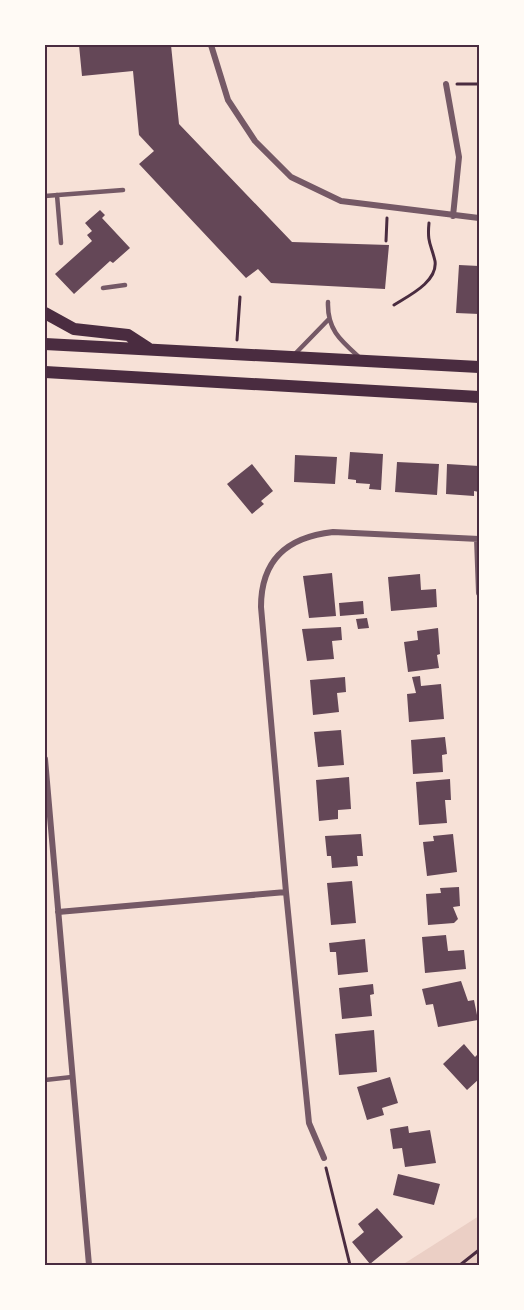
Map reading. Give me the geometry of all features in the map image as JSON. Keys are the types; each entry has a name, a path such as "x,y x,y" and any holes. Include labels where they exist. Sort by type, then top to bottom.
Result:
{"main road":[{"path":"45,313 74,329 128,335 149,349"},
{"path":"45,344 479,367"},
{"path":"45,372 479,397"}],"street":[{"path":"211,45 228,100 255,141 291,177 341,201 479,218"},
{"path":"446,84 459,158 453,216"},
{"path":"324,1158 309,1123 261,607 265,575 282,551 311,534 333,532 478,539 479,593"},
{"path":"45,759 89,1265"},
{"path":"58,912 286,892"}],"lane":[{"path":"45,196 123,190"},
{"path":"57,195 61,243"},
{"path":"103,288 125,285"},
{"path":"328,302 328,320 343,343 361,359"},
{"path":"292,356 328,320"},
{"path":"45,1080 72,1077"}],"path":[{"path":"446,84 479,84"},
{"path":"393,305 424,285 433,274 435,263 427,241 431,213"},
{"path":"386,241 387,234"},
{"path":"238,328 240,297"},
{"path":"324,1158 350,1265"},
{"path":"460,1265 479,1251"}],"shaded area":[{"path":"479,1216 479,1265 402,1265"}],"building":[{"path":"79,45 171,45 179,124 292,242 389,245 385,289 271,283 258,269 246,278 139,164 154,151 139,135 133,71 82,76"},
{"path":"100,210 105,215 102,218 130,248 113,263 110,261 74,294 55,274 92,241 87,235 92,231 85,223"},
{"path":"459,265 479,266 479,314 456,313"},
{"path":"350,452 383,454 381,490 369,489 370,484 356,483 356,480 348,479"},
{"path":"295,455 337,457 335,484 294,482"},
{"path":"397,462 439,464 437,495 395,492"},
{"path":"252,464 273,491 261,501 264,504 252,514 227,484"},
{"path":"447,464 479,466 479,492 474,491 474,496 446,494"},
{"path":"332,573 336,616 309,618 303,576"},
{"path":"420,574 421,590 436,589 437,607 391,611 388,577"},
{"path":"363,601 364,614 340,616 339,603"},
{"path":"367,618 369,628 358,629 356,619"},
{"path":"341,627 342,640 332,641 334,659 307,661 302,629"},
{"path":"438,628 439,668 408,672 404,642 418,640 417,631"},
{"path":"420,676 421,686 441,684 444,719 409,722 407,694 416,693 412,677"},
{"path":"345,677 346,692 337,693 339,712 313,715 310,680"},
{"path":"341,730 344,765 318,767 314,732"},
{"path":"445,737 447,754 442,755 443,772 413,774 411,740"},
{"path":"349,777 351,809 338,810 338,819 319,821 316,780"},
{"path":"450,779 451,800 445,800 447,823 419,825 416,782"},
{"path":"361,834 363,856 357,856 358,866 332,868 331,856 327,856 325,836"},
{"path":"453,834 457,872 427,876 423,842 434,841 433,836"},
{"path":"352,881 356,923 331,925 327,883"},
{"path":"459,887 460,906 453,907 458,919 454,923 428,925 426,894 441,893 440,888"},
{"path":"446,935 448,951 464,950 466,969 425,973 422,937"},
{"path":"365,939 368,972 338,975 336,952 330,952 329,943"},
{"path":"461,981 468,1001 474,1000 478,1020 438,1027 433,1004 426,1005 422,989"},
{"path":"373,984 374,994 370,995 372,1016 342,1019 339,988"},
{"path":"374,1030 377,1072 339,1075 335,1034"},
{"path":"464,1044 475,1057 479,1053 479,1079 467,1090 443,1064"},
{"path":"390,1077 398,1103 382,1108 384,1115 367,1120 357,1087"},
{"path":"408,1126 409,1133 430,1130 436,1163 405,1167 402,1148 393,1149 390,1129"},
{"path":"398,1174 440,1184 434,1205 393,1195"},
{"path":"377,1208 403,1237 370,1264 352,1242 364,1232 358,1224"}]}
